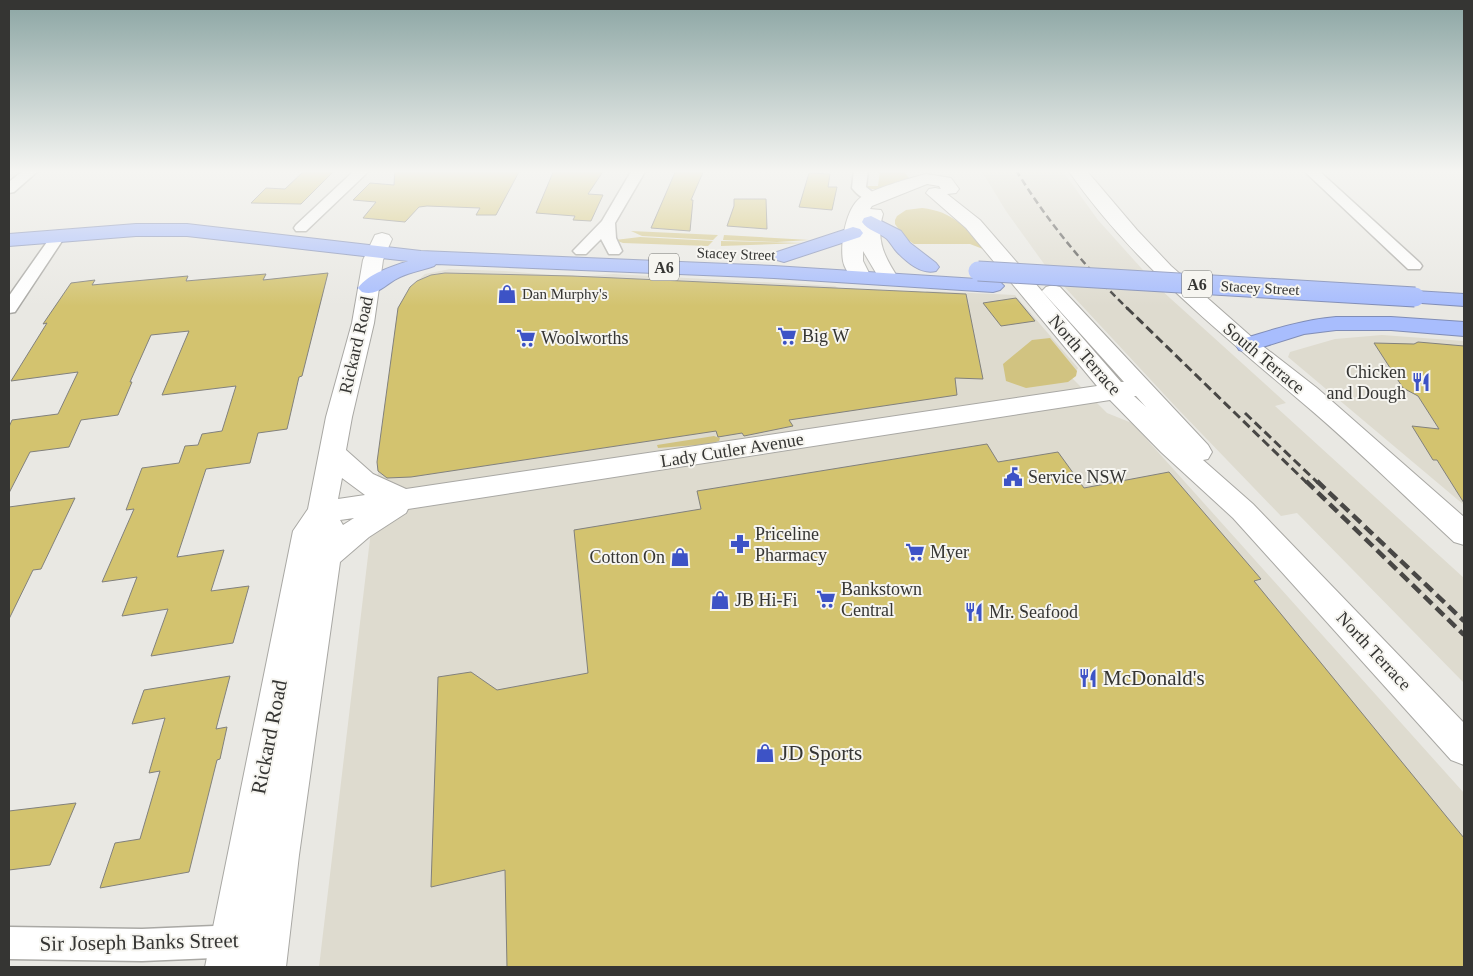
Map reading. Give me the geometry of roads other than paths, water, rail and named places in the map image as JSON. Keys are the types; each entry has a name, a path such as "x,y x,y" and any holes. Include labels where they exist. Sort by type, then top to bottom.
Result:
{"highway":[{"name":"Stacey Street","path":"9,233 190,220 238,222 301,228 443,258 857,269 876,261 978,271 1464,300"},
{"path":"871,222 894,235 903,247 929,267"},
{"name":"Stacey Street","path":"9,240 136,230 187,230 379,246 784,256 857,269 889,279 1464,316"},
{"path":"784,256 853,232"},
{"path":"369,288 404,268 443,258"},
{"path":"1247,345 1316,325 1347,322 1379,322 1464,328"}],"street":[{"path":"301,228 314,216"},
{"path":"581,251 608,223 612,216"},
{"path":"857,269 853,232 858,216"},
{"path":"874,216 871,222 870,236 876,261 889,279"},
{"name":"North Terrace","path":"963,216 984,236 1115,391 1170,446 1243,511 1464,748"},
{"name":"North Terrace","path":"981,216 1142,387 1189,440 1243,511"},
{"name":"South Terrace","path":"1115,216 1164,270 1247,345 1308,394 1464,534"},
{"path":"1359,216 1414,266"},
{"path":"608,223 608,238 614,251"},
{"path":"9,308 59,235"},
{"name":"Rickard Road","path":"247,954 307,531 322,512 338,417 363,323 379,246"},
{"name":"Lady Cutler Avenue","path":"322,512 1142,387"},
{"path":"332,451 349,472 363,483 378,490 408,499"},
{"path":"326,557 358,528 408,499"},
{"name":"Rickard Road","path":"247,954 279,855 330,528 322,512"},
{"name":"Sir Joseph Banks Street","path":"9,943 142,945 247,954"}],"railway":[{"path":"1047,216 1097,277 1128,309"},
{"path":"1128,309 1307,483"},
{"path":"1245,413 1318,483"},
{"path":"1306,481 1464,635"},
{"path":"1317,481 1464,621"}],"place":[{"name":"Dan Murphy's","path":"507,294"},
{"name":"Big W","path":"787,336"},
{"name":"Woolworths","path":"526,338"},
{"name":"Chicken and Dough","path":"1421,382"},
{"name":"Service NSW","path":"1013,477"},
{"name":"Priceline Pharmacy","path":"740,544"},
{"name":"Myer","path":"915,552"},
{"name":"Cotton On","path":"680,557"},
{"name":"Bankstown Central","path":"826,599"},
{"name":"JB Hi-Fi","path":"720,600"},
{"name":"Mr. Seafood","path":"974,612"},
{"name":"McDonald's","path":"1088,678"},
{"name":"JD Sports","path":"765,753"}]}
